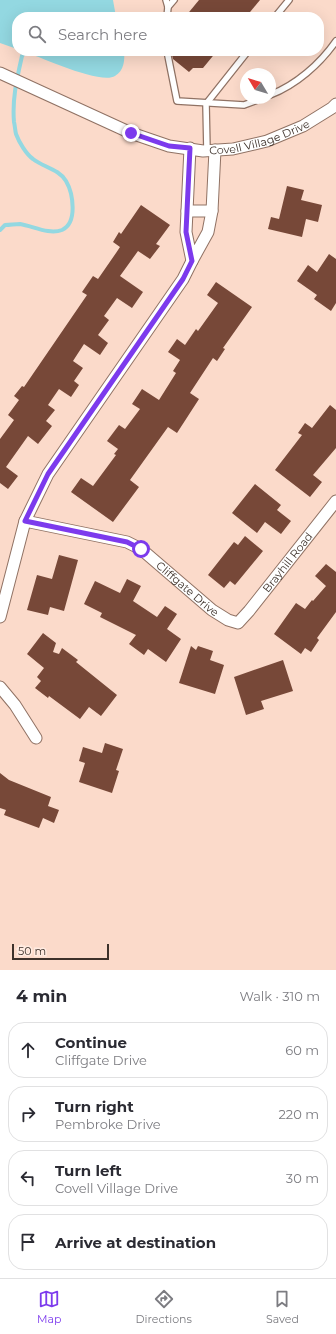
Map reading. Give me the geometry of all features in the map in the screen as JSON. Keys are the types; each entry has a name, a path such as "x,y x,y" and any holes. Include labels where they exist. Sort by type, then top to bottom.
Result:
{"street":[{"name":"Covell Village Drive","path":"0,73 131,133 169,146 211,151 233,150 267,141 303,126 336,104"},
{"path":"190,148 186,232 192,261"},
{"path":"0,617 25,521 48,474 183,279 208,232 212,211 211,151"},
{"path":"187,210 212,211"},
{"name":"Brayhill Road","path":"238,623 336,501"},
{"name":"Cliffgate Drive","path":"25,521 127,542 141,549 212,610 228,620 238,623"},
{"path":"0,687 15,705 36,738"}],"lane":[{"path":"166,0 168,12"},
{"path":"168,7 174,0"},
{"path":"279,12 289,0"},
{"path":"324,54 336,41"},
{"path":"168,56 177,101 206,104 247,104"},
{"path":"211,151 206,104 244,56"},
{"path":"276,93 281,91 310,70 323,56"}],"water":[{"path":"0,0 113,0 115,12 12,12 12,47 0,43"},
{"path":"36,56 124,56 122,68 118,74 108,78 84,74"}],"building":[{"path":"199,0 260,0 250,12 189,12"},
{"path":"172,56 213,56 203,68 193,68 189,72 173,59"},
{"path":"287,186 304,190 301,200 322,205 318,222 306,219 302,237 268,229 271,217 279,219"},
{"path":"141,205 170,225 156,244 160,246 150,259 138,251 120,276 143,292 132,308 117,298 104,316 109,320 98,335 108,343 100,355 84,344 73,361 83,368 74,381 79,385 71,397 59,389 48,405 55,410 46,421 52,426 38,444 28,436 6,467 18,476 8,489 0,483 0,439 14,420 8,415 19,400 14,396 22,386 24,387 87,295 82,292 93,276 98,279 120,247 113,242 119,232 121,234"},
{"path":"329,254 336,259 336,303 331,311 314,299 317,295 297,281 308,265 317,272"},
{"path":"216,282 252,307 223,348 225,349 217,361 213,358 190,393 199,399 177,433 168,427 130,480 139,487 113,522 71,492 81,478 93,486 116,455 114,454 118,449 107,441 119,425 125,429 140,409 132,404 142,389 159,400 176,373 173,371 180,360 168,352 177,339 185,345 196,329 198,331 218,303 207,295"},
{"path":"330,405 336,410 336,448 313,475 322,482 310,497 275,470 302,435 298,433 305,423 312,428"},
{"path":"255,484 281,505 277,510 291,521 281,534 265,522 257,533 232,513"},
{"path":"245,536 263,551 235,585 230,581 224,588 208,575 234,542 238,545"},
{"path":"59,555 78,560 64,611 50,607 48,615 27,610 37,575 52,579"},
{"path":"326,564 336,572 336,612 317,638 319,640 311,652 305,648 301,654 274,634 296,603 305,609 326,586 315,576"},
{"path":"127,579 141,586 133,601 157,617 165,606 177,614 167,629 181,639 166,662 148,649 144,655 129,644 136,635 100,617 102,613 84,604 95,581 120,593"},
{"path":"43,633 56,643 53,652 59,654 62,648 78,660 76,662 117,695 101,716 89,707 80,719 49,696 48,698 35,688 41,681 37,677 44,668 27,654"},
{"path":"191,646 196,650 198,646 213,651 210,660 224,665 215,694 179,683"},
{"path":"283,660 293,691 261,701 264,709 246,715 234,677"},
{"path":"105,743 123,749 116,770 119,771 112,793 79,782 85,763 79,761 83,747 102,753"},
{"path":"0,773 9,780 51,797 48,806 59,810 54,823 43,818 39,828 4,815 6,810 0,808"}],"waterway":[{"path":"0,230 5,225 20,224 46,231 62,230 67,226 72,215 73,207 71,193 66,181 55,171 30,157 23,148 16,134 14,122 14,97 22,56"}],"route":[{"path":"131,133 169,146 190,148 186,232 192,261 183,279 48,474 25,521 127,542 141,549"}]}
